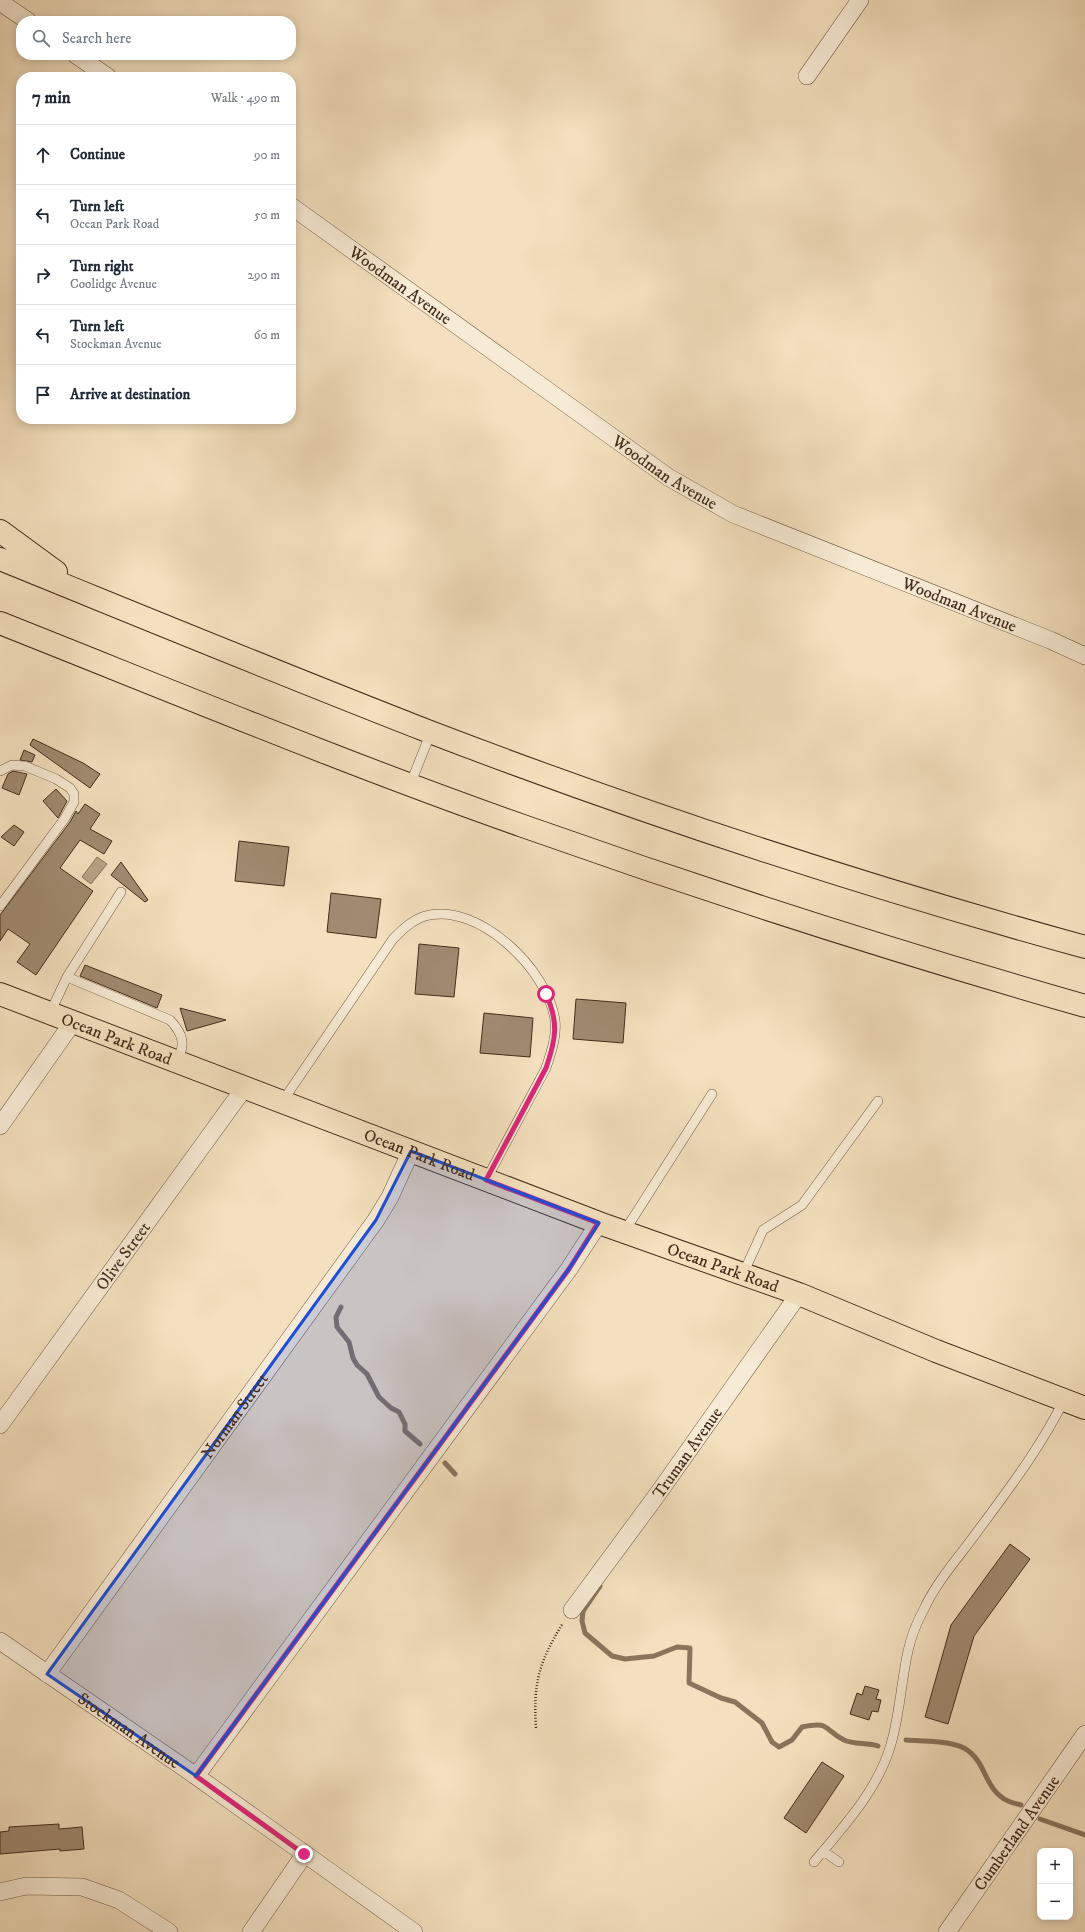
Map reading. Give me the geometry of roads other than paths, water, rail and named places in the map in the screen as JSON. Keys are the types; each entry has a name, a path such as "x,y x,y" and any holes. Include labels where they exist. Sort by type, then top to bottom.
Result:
{"main road":[{"path":"0,531 88,595"},
{"path":"0,558 88,595 431,732 662,816 787,858 1003,924 1085,947"},
{"path":"0,623 410,785 522,826 732,898 963,971 1085,1006"},
{"name":"Ocean Park Road","path":"0,994 598,1223 799,1294 936,1351 1085,1408"}],"street":[{"path":"807,76 860,0"},
{"path":"0,2 21,16"},
{"path":"83,60 101,72"},
{"name":"Woodman Avenue","path":"296,210 668,476 708,502 733,514 1050,640 1085,656"},
{"path":"0,1126 73,1022"},
{"name":"Olive Street","path":"0,1425 245,1087"},
{"name":"Norman Street","path":"47,1674 372,1226 390,1197 411,1151"},
{"path":"196,1776 569,1269 598,1223"},
{"name":"Truman Avenue","path":"572,1610 662,1488 799,1294"},
{"name":"Stockman Avenue","path":"0,1641 196,1776 414,1932"},
{"name":"Cumberland Avenue","path":"947,1932 1085,1734"},
{"path":"251,1932 304,1854"},
{"path":"0,1892 26,1886 82,1887 119,1900 169,1932"}],"lane":[{"path":"410,785 431,732"},
{"path":"0,771 12,765 25,766 56,779 70,788 74,794 74,802 65,818 0,906"},
{"path":"50,1013 67,977 120,892"},
{"path":"282,1102 393,939 403,929 415,920 425,916 439,914 468,919 481,924 502,939 530,968 546,994 555,1021 551,1052 546,1068 486,1180"},
{"path":"67,977 170,1020 175,1026 183,1044 183,1050 177,1061"},
{"path":"624,1232 712,1094"},
{"path":"743,1274 763,1230 802,1205 878,1101"},
{"path":"814,1862 860,1806 883,1766 893,1737 908,1651 924,1608 950,1568 1047,1432 1064,1400"},
{"path":"824,1851 839,1862"}],"waterway":[{"path":"341,1307 336,1317 337,1327 349,1342 353,1358 357,1365 367,1374 379,1397 391,1408 399,1412 405,1424 405,1431 420,1444"},
{"path":"445,1463 455,1474"},
{"path":"600,1586 583,1611 582,1621 585,1633 612,1656 625,1659 654,1656 677,1647 690,1648 689,1683 721,1698 735,1702 762,1723 772,1742 779,1747 792,1740 802,1727 811,1725 826,1727 837,1736 848,1742 878,1746"},
{"path":"906,1740 944,1743 964,1748 976,1759 994,1790 1006,1800 1021,1805"},
{"path":"1040,1819 1085,1835"}]}
